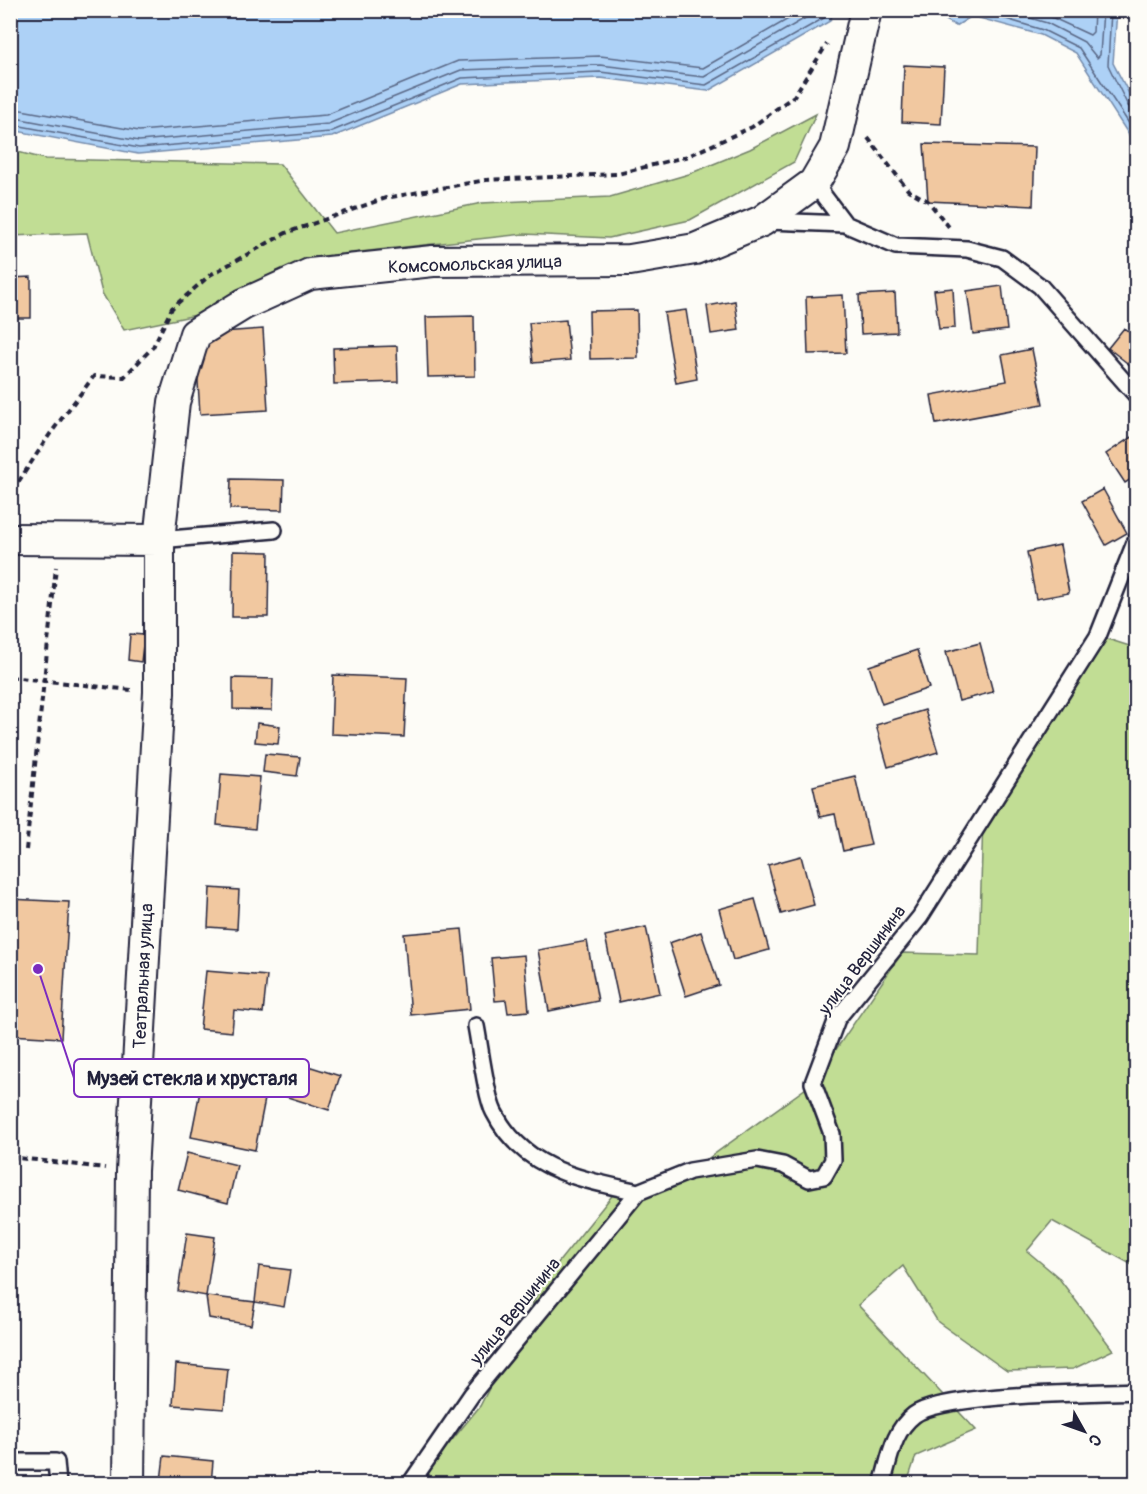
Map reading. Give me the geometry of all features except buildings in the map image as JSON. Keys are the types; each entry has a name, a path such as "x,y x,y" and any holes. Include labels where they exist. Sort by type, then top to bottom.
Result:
{"street":[{"path":"814,183 835,147 866,11"},
{"name":"Комсомольская улица","path":"159,540 174,402 195,334 244,304 309,274 433,261 630,260 695,249 762,221 814,183"},
{"path":"10,539 159,540"},
{"name":"Театральная улица","path":"129,1484 132,1171 159,692 159,540"}],"lane":[{"path":"814,183 845,224"},
{"path":"762,221 845,224 896,246 967,249 1002,258 1040,286 1137,395"},
{"path":"159,540 273,530"},
{"name":"улица Вершинина","path":"410,1484 472,1394 638,1192 690,1171 757,1160 783,1165 809,1179 824,1176 833,1160 832,1134 813,1083 837,1019 920,917 1098,636 1137,540"},
{"path":"476,1026 493,1112 520,1149 566,1176 638,1192"},
{"path":"882,1484 895,1436 915,1413 963,1400 1137,1391"},
{"path":"10,1462 56,1462 58,1484"}],"path":[{"path":"844,106 908,190 928,201 967,249"},
{"path":"26,850 59,540"},
{"path":"10,677 159,692"},
{"path":"10,1157 132,1171"}],"green space":[{"path":"816,114 794,162 690,220 609,238 524,234 314,257 196,315 124,330 102,293 87,233 11,236 10,150 45,159 280,164 334,233 482,203 610,197 689,174 750,149"},
{"path":"1098,636 1136,648 1136,1267 1052,1221 1027,1251 1058,1277 1113,1350 1073,1369 1007,1371 938,1322 903,1266 858,1305 976,1430 916,1456 907,1483 416,1484 480,1406 545,1279 615,1192 663,1191 813,1083 902,953 979,955 983,817"}],"water":[{"path":"10,11 834,11 830,21 708,91 600,78 462,84 332,137 138,154 11,130"},
{"path":"931,11 1117,11 1113,63 1136,107 1136,146 1076,53 1041,35 972,16 956,26"}],"place":[{"name":"Музей стекла и хрусталя","path":"38,969"}]}
